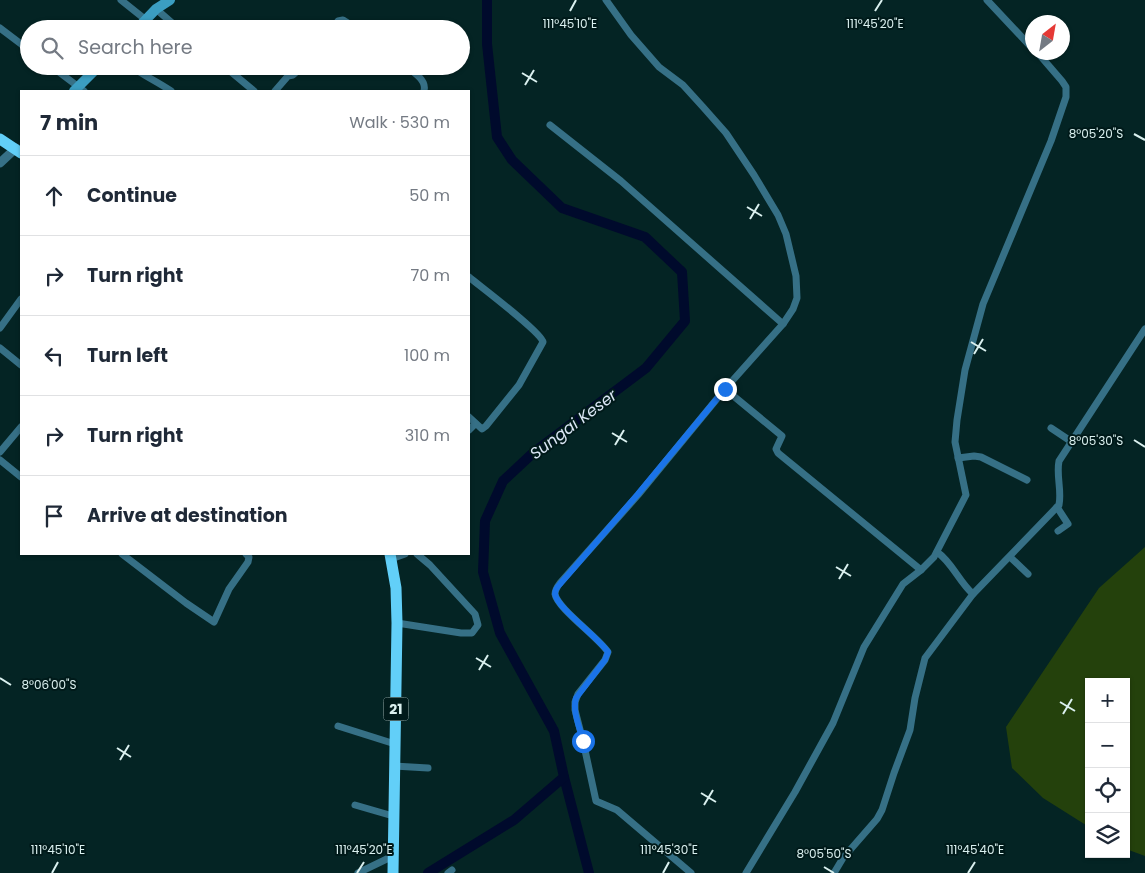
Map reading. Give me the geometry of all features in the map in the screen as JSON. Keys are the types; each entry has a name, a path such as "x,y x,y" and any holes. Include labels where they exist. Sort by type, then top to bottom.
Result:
{"highway":[{"path":"0,139 19,148"},
{"name":"21","path":"391,557 396,588 397,623 393,865"}],"main road":[{"path":"146,20 170,0"},
{"path":"79,90 92,75"}],"street":[{"path":"121,0 146,20"},
{"path":"606,0 630,34 659,67 688,90 726,133 778,215 786,234 798,293 796,303 783,324 725,389 560,584 555,593 568,612 608,652 605,660 574,702 596,801 612,807 623,815 691,873"},
{"path":"987,0 1025,41"},
{"path":"156,10 168,20"},
{"path":"0,28 20,43"},
{"path":"746,873 795,792 833,723 864,647 903,584 937,552 966,495 955,442 965,370 983,304 1041,165 1066,97 1066,88 1062,80 1043,60"},
{"path":"62,75 79,90"},
{"path":"142,75 160,83 170,90"},
{"path":"235,75 253,90"},
{"path":"276,90 288,76 293,75"},
{"path":"416,75 423,81 424,90"},
{"path":"550,125 621,181 783,324"},
{"path":"0,163 19,148"},
{"path":"470,278 525,322 542,338 543,342 519,385 486,426 482,428 470,418"},
{"path":"0,328 20,300"},
{"path":"834,873 843,858 877,819 882,810 910,730 922,662 971,594 1010,557 1057,507 1060,502 1061,490 1059,462 1145,329"},
{"path":"0,348 20,364"},
{"path":"725,389 782,436 776,447 778,453 920,569"},
{"path":"470,429 475,424"},
{"path":"0,452 20,428"},
{"path":"1051,428 1072,442"},
{"path":"958,458 981,457 1028,480"},
{"path":"0,460 20,475"},
{"path":"1057,507 1068,524 1058,531"},
{"path":"937,552 945,558 971,594"},
{"path":"123,555 214,622 229,589 249,560 246,555"},
{"path":"397,623 472,633 478,624 468,606 418,555"},
{"path":"1010,557 1028,574"},
{"path":"338,726 395,744"},
{"path":"394,766 428,768"},
{"path":"355,805 394,816"},
{"path":"358,873 393,865"}],"green space":[{"path":"1145,547 1145,856 1130,850 1130,678 1085,678 1085,824 1043,798 1012,768 1006,727 1099,588"}],"waterway":[{"name":"Sungai Keser","path":"428,873 514,820 564,777 554,731 500,633 483,572 485,521 503,481 533,453 646,368 685,321 682,272 645,237 562,208 512,160 497,137 487,44 487,0"},
{"path":"564,777 589,873"}],"route":[{"path":"583,741 574,702 605,660 608,652 568,612 556,596 556,590 725,389"}]}
